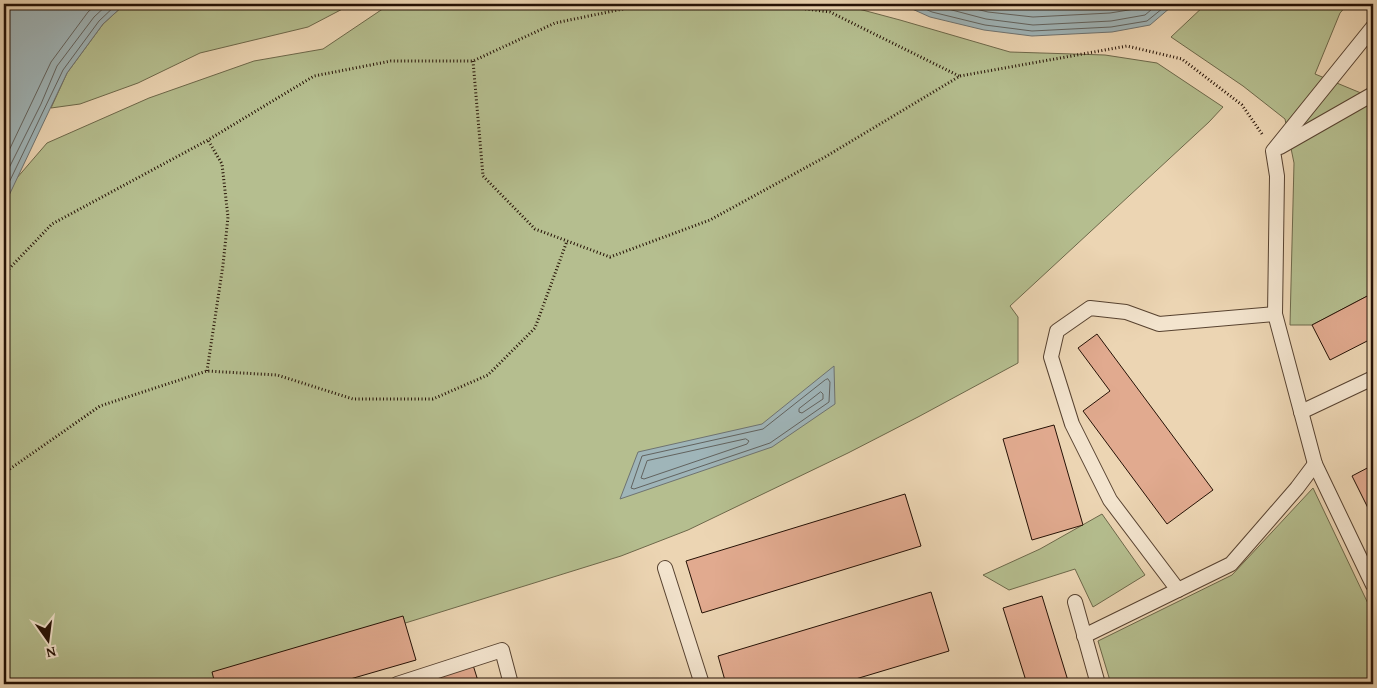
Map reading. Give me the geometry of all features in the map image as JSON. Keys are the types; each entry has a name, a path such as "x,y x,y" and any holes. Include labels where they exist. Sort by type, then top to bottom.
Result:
{"lane":[{"path":"1373,27 1273,151 1277,176 1275,314 1315,464 1373,585"},
{"path":"1273,151 1373,94"},
{"path":"1178,590 1110,500 1072,424 1051,357 1057,331 1090,308 1126,312 1159,324 1275,314"},
{"path":"1301,412 1373,378"},
{"path":"1084,636 1231,564 1298,488 1315,464"},
{"path":"665,568 702,684"},
{"path":"1075,602 1098,684"},
{"path":"397,684 502,650 511,684"}],"path":[{"path":"4,274 52,224 208,140 314,76 391,60 473,62 554,23 647,4"},
{"path":"767,4 830,12 960,76"},
{"path":"473,62 483,176 535,229 610,257 710,220 825,157 960,76 1127,46 1182,59 1242,105 1273,151"},
{"path":"206,371 223,265 228,217 222,164 208,140"},
{"path":"4,472 100,406 206,371 276,375 352,399 432,399 488,375 535,328 567,241"}],"green space":[{"path":"125,4 352,4 308,27 200,53 138,83 80,104 51,108 67,73 103,24"},
{"path":"390,4 840,4 1010,52 1105,55 1157,63 1223,107 1010,306 1018,317 1018,363 848,453 688,530 621,556 209,684 4,684 4,206 16,179 47,143 149,98 254,61 323,49"},
{"path":"1206,4 1348,4 1340,13 1315,74 1373,98 1373,293 1312,325 1290,325 1294,163 1285,119 1243,86 1171,37"},
{"path":"1313,488 1373,614 1373,684 1111,684 1098,641 1232,575"},
{"path":"1102,514 1145,575 1093,607 1075,569 1009,590 983,575 1040,549"}],"water":[{"path":"16,4 125,4 103,24 67,73 4,206 4,15"},
{"path":"901,4 1182,4 1171,7 1150,25 1112,32 1032,36 984,30 930,17"},
{"path":"834,366 835,404 772,447 620,499 638,452 762,424"}],"building":[{"path":"1373,293 1373,338 1330,360 1312,325"},
{"path":"1097,334 1213,490 1167,524 1083,411 1110,391 1078,348"},
{"path":"1054,425 1083,525 1032,540 1003,439"},
{"path":"1373,465 1373,518 1352,476"},
{"path":"905,494 921,546 702,613 686,561"},
{"path":"931,592 949,651 839,684 726,684 718,656"},
{"path":"1042,596 1069,684 1027,684 1003,608"},
{"path":"403,616 416,660 333,684 215,684 212,672"},
{"path":"473,665 479,684 411,684"},
{"path":"571,679 572,684 554,684"}]}
